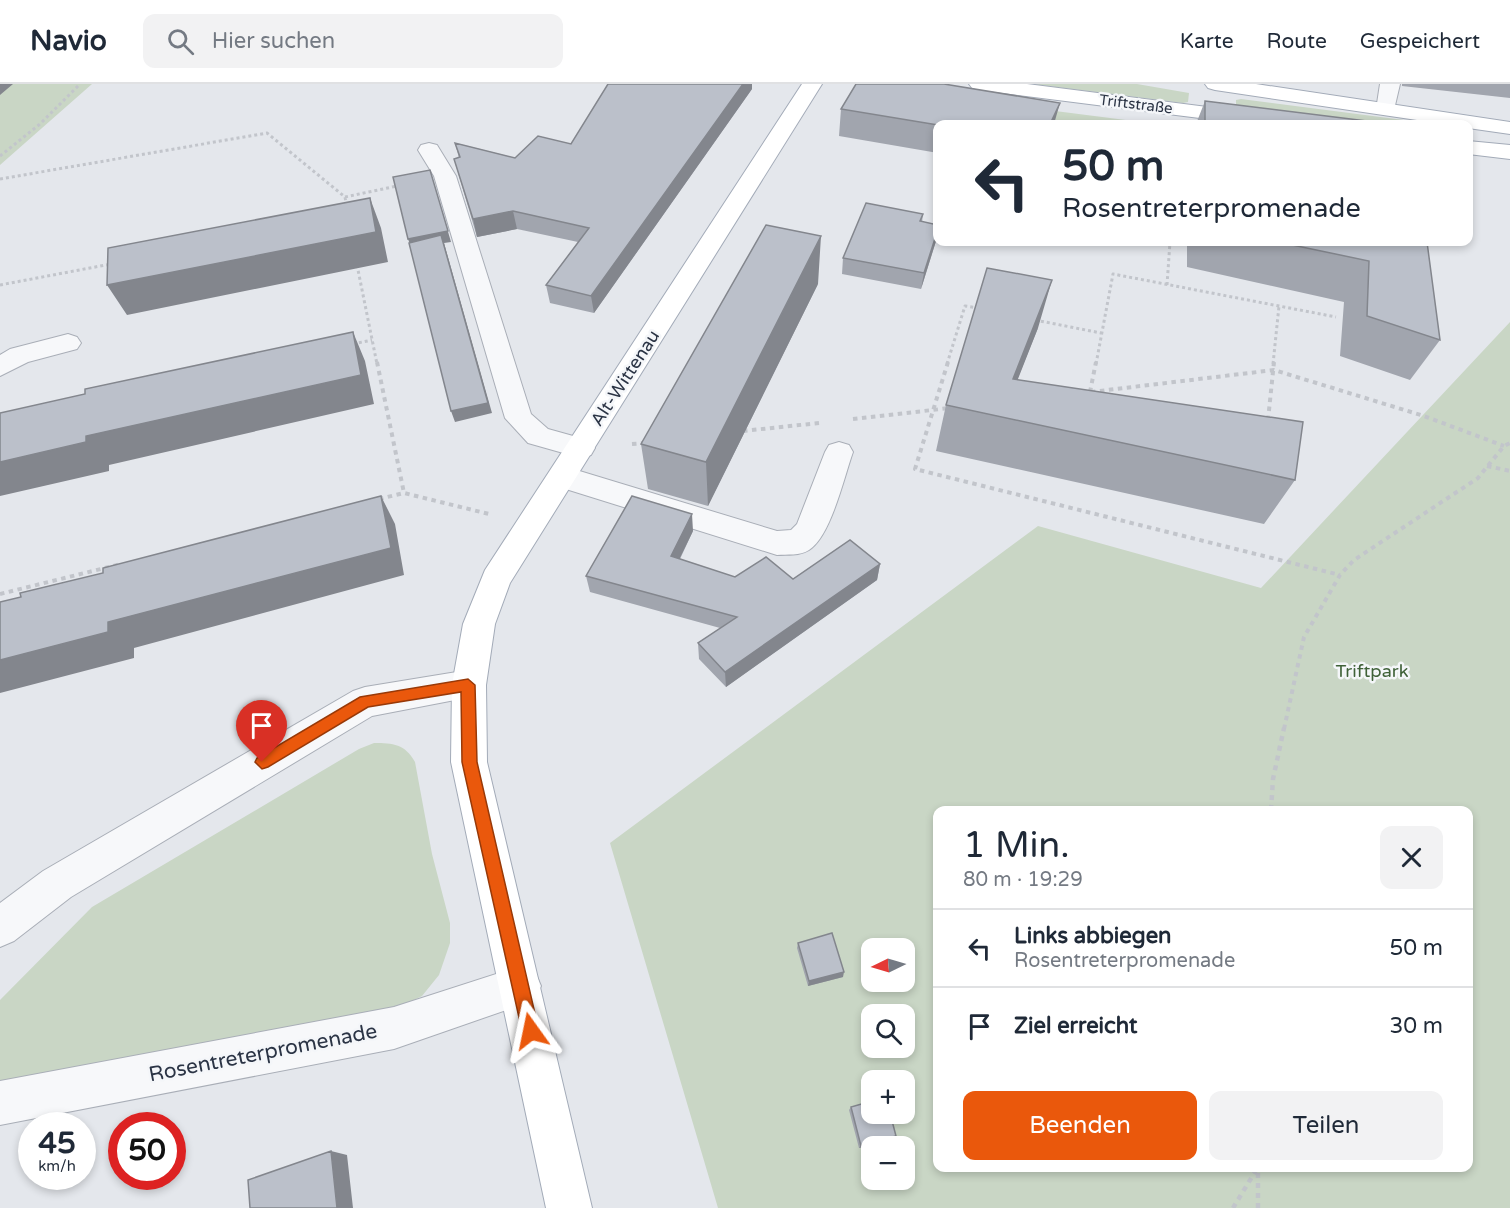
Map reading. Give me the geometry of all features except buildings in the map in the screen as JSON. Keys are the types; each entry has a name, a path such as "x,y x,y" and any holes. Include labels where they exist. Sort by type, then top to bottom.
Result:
{"main road":[{"name":"Alt-Wittenau","path":"569,1208 469,762 468,685 479,624 493,586 812,84"},
{"name":"Triftstraße","path":"979,84 1261,120"},
{"path":"1213,114 1214,84 1453,120"},
{"path":"1473,123 1510,128"},
{"path":"1486,125 1501,151"},
{"path":"1473,148 1501,151"}],"street":[{"path":"1386,110 1390,84"},
{"path":"429,150 445,176 519,418 538,436 581,448"},
{"path":"0,367 19,356 68,343"},
{"path":"563,477 777,543 798,542 810,531 839,452"},
{"path":"0,927 57,884 365,702 468,685"},
{"name":"Rosentreterpromenade","path":"0,1103 394,1028 521,986"}],"path":[{"path":"0,156 40,124 80,84"},
{"path":"0,179 267,133 345,197 347,208"},
{"path":"345,197 445,176"},
{"path":"1167,285 1170,246"},
{"path":"0,285 116,263"},
{"path":"357,263 404,493"},
{"path":"1089,392 1113,274 1336,317"},
{"path":"987,310 965,306 931,410 915,469 1340,575"},
{"path":"1257,420 1268,422 1279,306"},
{"path":"1033,319 1101,333"},
{"path":"351,344 372,340"},
{"path":"1089,392 1274,370 1424,416 1504,446"},
{"path":"1089,392 1112,396"},
{"path":"851,419 954,407"},
{"path":"735,432 828,422"},
{"path":"632,444 655,441"},
{"path":"1271,806 1272,779 1304,637 1340,575 1354,561 1478,478 1504,446 1510,443"},
{"path":"1487,466 1510,471"},
{"path":"369,501 404,493 489,514"},
{"path":"0,594 127,562"},
{"path":"1233,1208 1256,1172"},
{"path":"1258,1172 1258,1208"}],"green space":[{"path":"0,84 92,84 0,165"},
{"path":"1032,84 1137,84 1189,93 1188,102 1183,103"},
{"path":"889,90 1125,120 1005,120"},
{"path":"1236,100 1404,120 1320,120 1236,109"},
{"name":"Triftpark","path":"1510,322 1510,1208 718,1208 610,843 1038,526 1261,588"},
{"path":"374,743 387,743 403,748 415,762 432,854 450,923 450,943 439,975 422,996 396,1009 0,1083 0,1000 92,907 359,749"}],"route":[{"path":"262,762 365,702 468,685 469,762 531,1031"}]}
